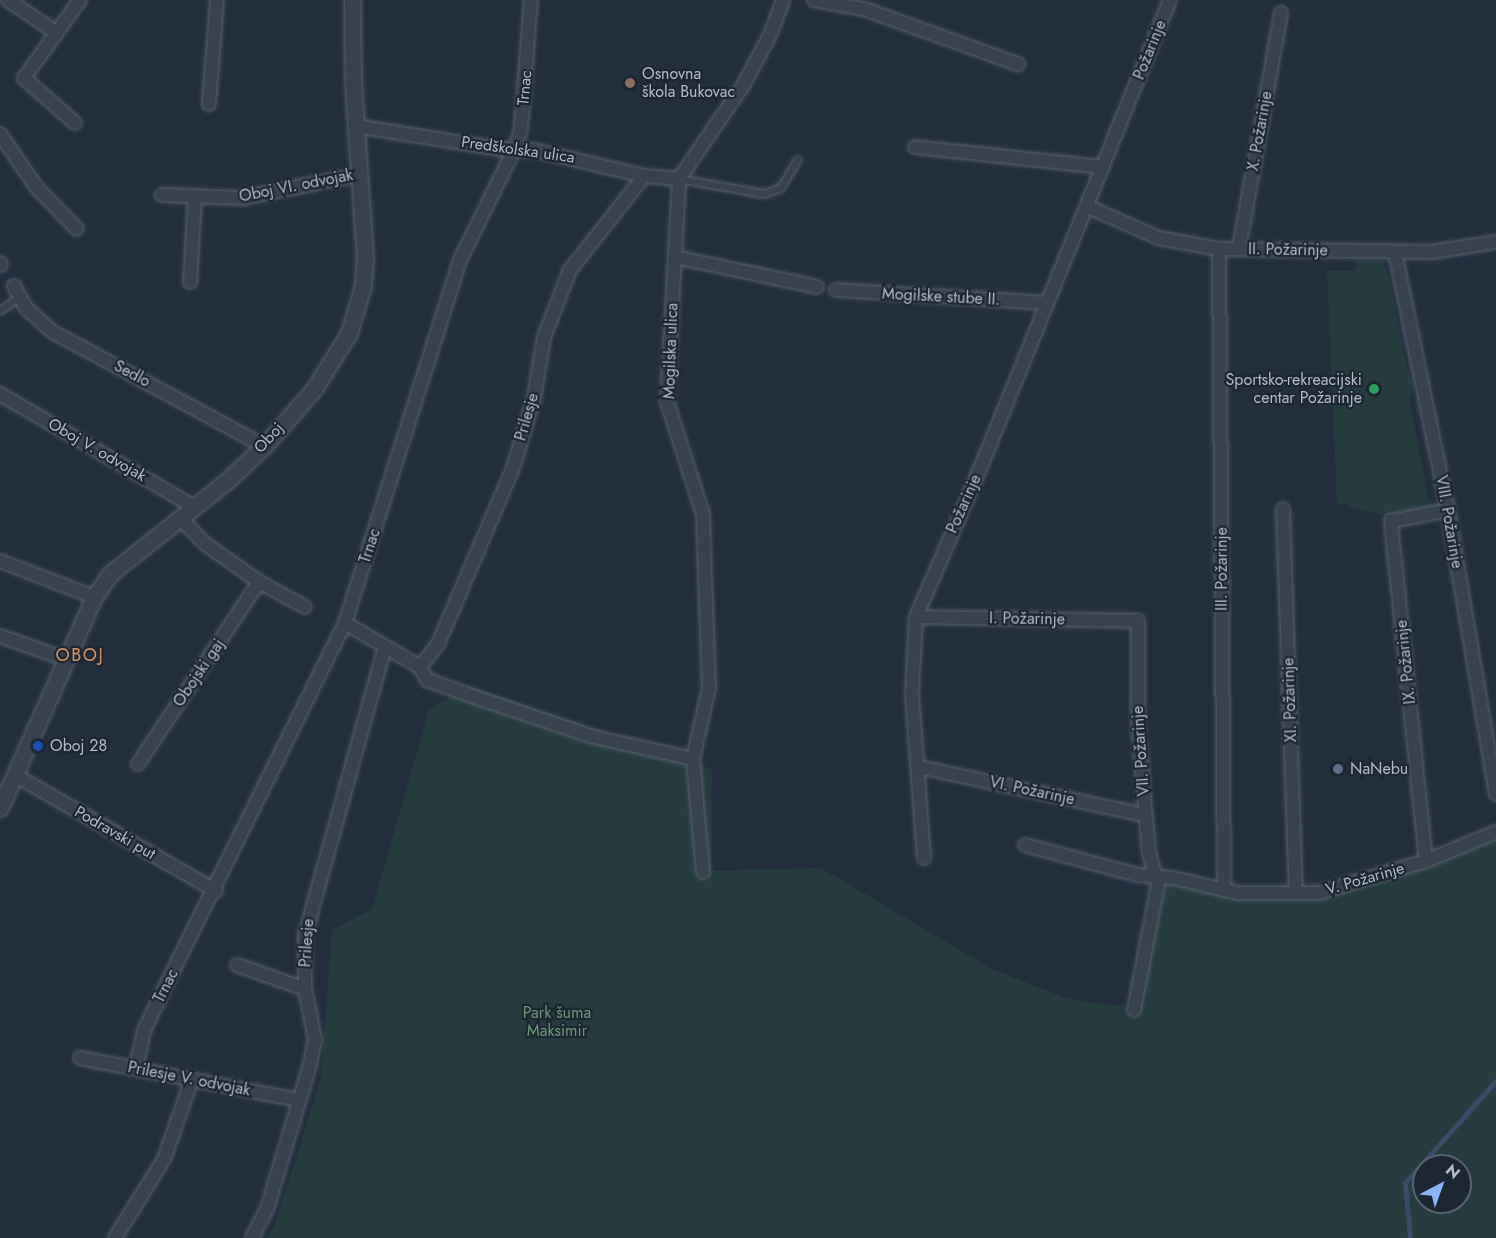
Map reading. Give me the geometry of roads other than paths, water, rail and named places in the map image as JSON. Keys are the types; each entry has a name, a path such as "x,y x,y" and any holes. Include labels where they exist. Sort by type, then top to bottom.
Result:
{"street":[{"path":"9,0 57,33"},
{"path":"75,123 24,78 80,0"},
{"path":"209,104 217,0"},
{"name":"Oboj","path":"0,808 68,660 94,597 124,559 194,507 264,446 314,389 352,324 363,285 364,259 361,174 356,126 352,0"},
{"name":"Trnac","path":"136,1068 144,1031 216,891 345,622 460,258 515,148 521,129 531,0"},
{"path":"679,179 744,84 771,33 783,0"},
{"path":"814,0 864,9 1017,64"},
{"name":"Požarinje","path":"924,858 912,694 916,617 1170,0"},
{"name":"X. Požarinje","path":"1239,249 1281,13"},
{"name":"Predškolska ulica","path":"356,126 500,149 515,148 584,159 644,176 679,179"},
{"path":"0,134 37,188 78,229"},
{"path":"915,147 1103,167"},
{"name":"Oboj VI. odvojak","path":"162,195 243,198 361,174"},
{"name":"Prilesje","path":"420,667 438,644 513,468 534,398 544,338 570,270 644,176"},
{"name":"Mogilska ulica","path":"679,179 667,402 703,526 709,688 693,759 703,872"},
{"path":"190,282 195,198"},
{"name":"II. Požarinje","path":"1086,206 1159,238 1219,249 1450,252 1496,242"},
{"name":"III. Požarinje","path":"1219,249 1224,890"},
{"name":"VIII. Požarinje","path":"1395,252 1448,510 1496,794"},
{"path":"675,256 816,287"},
{"name":"Mogilske stube II.","path":"836,290 1046,303"},
{"name":"Sedlo","path":"17,292 36,318 53,332 264,446"},
{"name":"Oboj V. odvojak","path":"0,394 194,507"},
{"name":"XI. Požarinje","path":"1283,509 1296,892"},
{"name":"IX. Požarinje","path":"1426,861 1391,521 1448,510"},
{"path":"180,518 204,543 259,582 305,607"},
{"path":"0,561 94,597"},
{"name":"Obojski gaj","path":"138,764 259,582"},
{"name":"I. Požarinje","path":"916,617 1138,621"},
{"name":"VII. Požarinje","path":"1134,1010 1156,878 1145,815 1138,725 1138,621"},
{"path":"345,622 420,667 427,680 594,737 693,759"},
{"path":"0,636 68,660"},
{"name":"Prilesje","path":"252,1238 267,1209 315,1039 305,989 304,936 385,647"},
{"name":"VI. Požarinje","path":"919,767 1145,815"},
{"name":"Podravski put","path":"15,775 216,891"},
{"name":"V. Požarinje","path":"1156,878 1173,878 1224,890 1296,892 1339,890 1426,861 1496,832"},
{"path":"1025,845 1156,878"},
{"path":"237,965 305,989"},
{"name":"Prilesje V. odvojak","path":"80,1058 298,1100"},
{"path":"115,1238 164,1159 192,1079"}],"lane":[{"path":"679,179 764,194 781,188 798,160"},
{"path":"0,311 17,292"}],"waterway":[{"path":"1410,1238 1405,1183 1496,1081"}],"place":[{"name":"Osnovna škola Bukovac","path":"630,83"},
{"name":"Sportsko-rekreacijski centar Požarinje","path":"1374,389"},
{"name":"Oboj 28","path":"38,746"},
{"name":"NaNebu","path":"1338,769"}],"district":[{"name":"OBOJ","path":"80,655"}],"park label":[{"name":"Park šuma Maksimir","path":"557,1022"}]}
